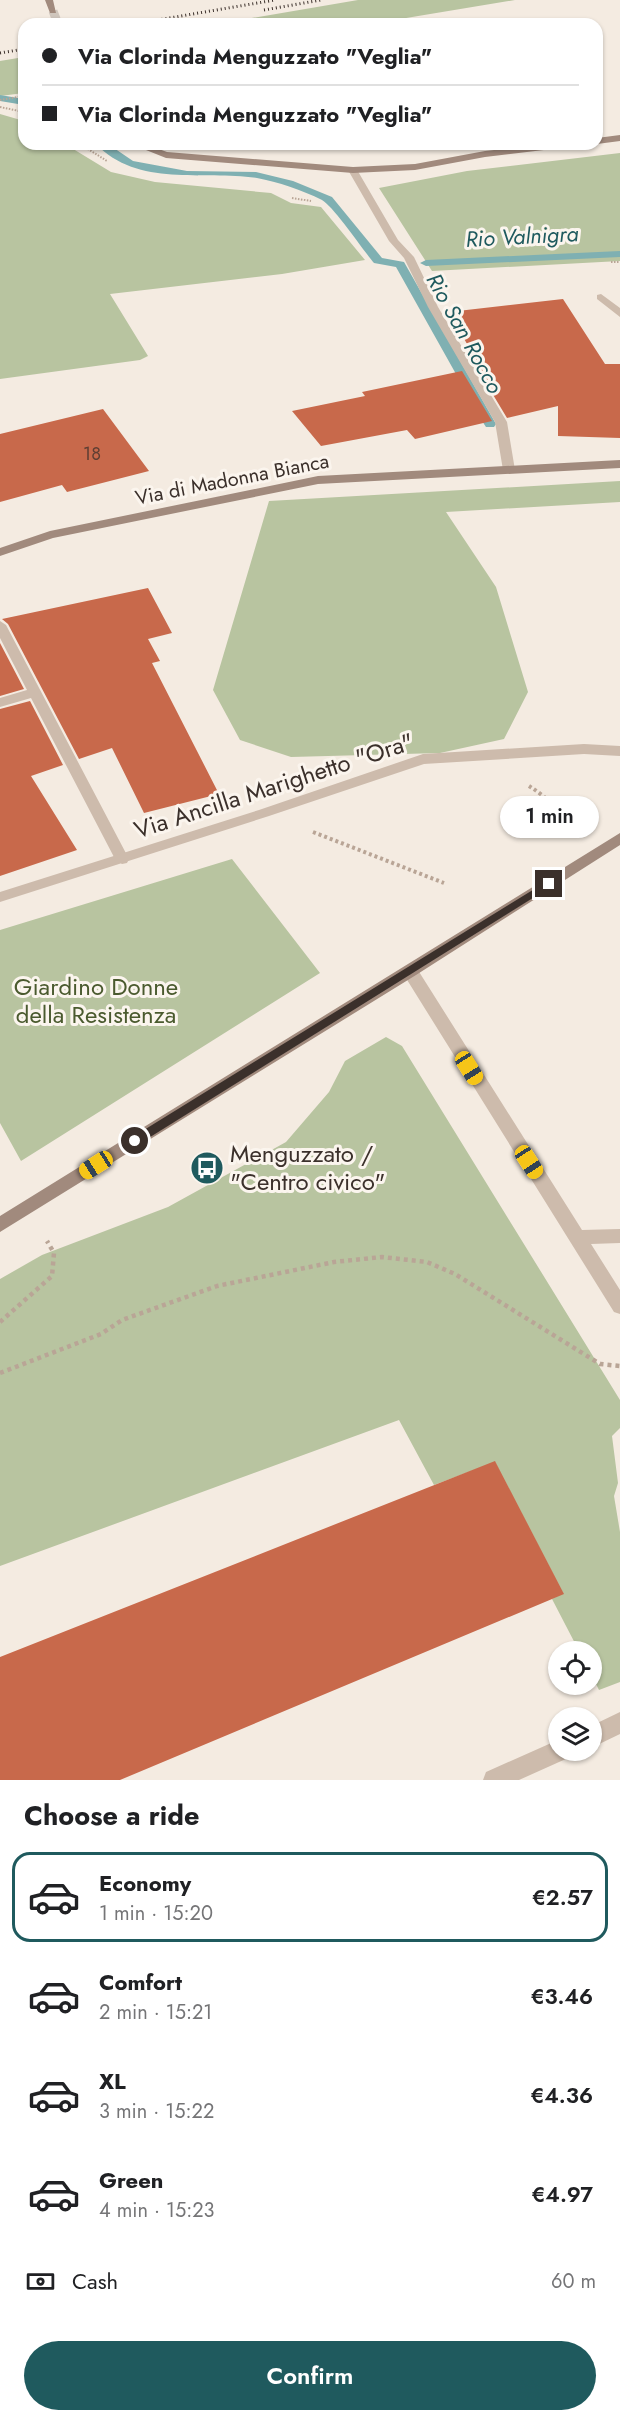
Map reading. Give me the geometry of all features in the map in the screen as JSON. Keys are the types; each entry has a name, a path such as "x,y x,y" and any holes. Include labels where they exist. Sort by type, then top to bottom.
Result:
{"main road":[{"path":"50,0 53,11"},
{"path":"603,140 620,138"},
{"path":"152,150 166,155 353,170 415,167 519,150"},
{"name":"Via di Madonna Bianca","path":"0,552 50,535 318,480 620,464"},
{"path":"0,1225 308,1032 410,972 620,838"}],"street":[{"path":"353,170 394,241 409,256 433,307 501,422 509,470"},
{"path":"602,297 620,314"},
{"name":"Via Ancilla Marighetto \"Ora\"","path":"0,625 122,859"},
{"path":"0,703 35,692"},
{"name":"Via Ancilla Marighetto \"Ora\"","path":"0,897 264,813 423,759 584,749 620,752"},
{"path":"410,972 620,1306"},
{"path":"576,1237 620,1236"},
{"path":"602,1732 620,1723"},
{"path":"494,1780 548,1755"}],"path":[{"path":"0,100 18,97"},
{"path":"0,107 18,111"},
{"path":"611,262 620,262"},
{"path":"527,785 543,795 554,806 561,820 562,831 556,839"},
{"path":"264,813 444,883"},
{"path":"0,1322 52,1276 54,1253 47,1241"},
{"path":"0,1373 101,1334 122,1320 218,1286 334,1262 382,1257 427,1262 455,1274 600,1364 620,1366"}],"green space":[{"path":"358,0 515,0 406,18 252,18"},
{"path":"18,58 18,94 0,96 0,61"},
{"path":"0,114 18,119 18,150 75,150 111,172 155,182 271,193 291,203 321,207 365,260 282,274 110,294 148,356 140,360 0,379"},
{"path":"620,153 620,261 432,271 379,188 467,171"},
{"path":"620,481 620,502 446,512 496,587 528,692 504,739 440,753 291,757 240,740 213,690 269,501"},
{"name":"Giardino Donne della Resistenza","path":"232,859 320,973 21,1161 0,1123 0,930"},
{"path":"386,1037 402,1046 620,1400 620,1428 612,1436 618,1483 614,1496 620,1532 620,1682 602,1689 602,1641 574,1641 552,1599 563,1593 495,1462 434,1485 399,1420 0,1566 0,1279 42,1255 168,1207 286,1142 329,1092 345,1061"}],"building":[{"path":"563,299 605,364 620,364 620,438 558,436 558,406 507,418 477,368 480,367 449,312"},
{"path":"462,371 492,421 415,439 407,430 321,446 292,411 365,396 362,392"},
{"path":"103,409 149,471 67,492 62,485 0,502 0,434"},
{"path":"148,588 172,633 148,639 160,661 152,663 219,794 144,813 112,748 79,759 8,624 2,619"},
{"path":"0,643 24,689 0,696"},
{"path":"30,701 63,765 31,776 77,850 0,876 0,709"},
{"path":"495,1461 564,1594 120,1780 0,1780 0,1657"}],"waterway":[{"name":"Rio Valnigra","path":"0,98 18,101"},
{"name":"Rio Valnigra","path":"110,150 130,164 187,174 256,175 289,183 328,199 378,261 400,264 490,424"},
{"name":"Rio Valnigra","path":"426,263 620,254"}],"tunnel":[{"path":"53,11 56,18"}],"railway":[{"path":"169,18 275,0"},
{"path":"264,10 321,0"},
{"path":"0,53 18,50"}],"place":[{"name":"Menguzzato / \"Centro civico\"","path":"207,1168"}],"route":[{"path":"135,1141 549,884"}],"water label":[{"name":"Rio San Rocco","path":"465,333"}]}
